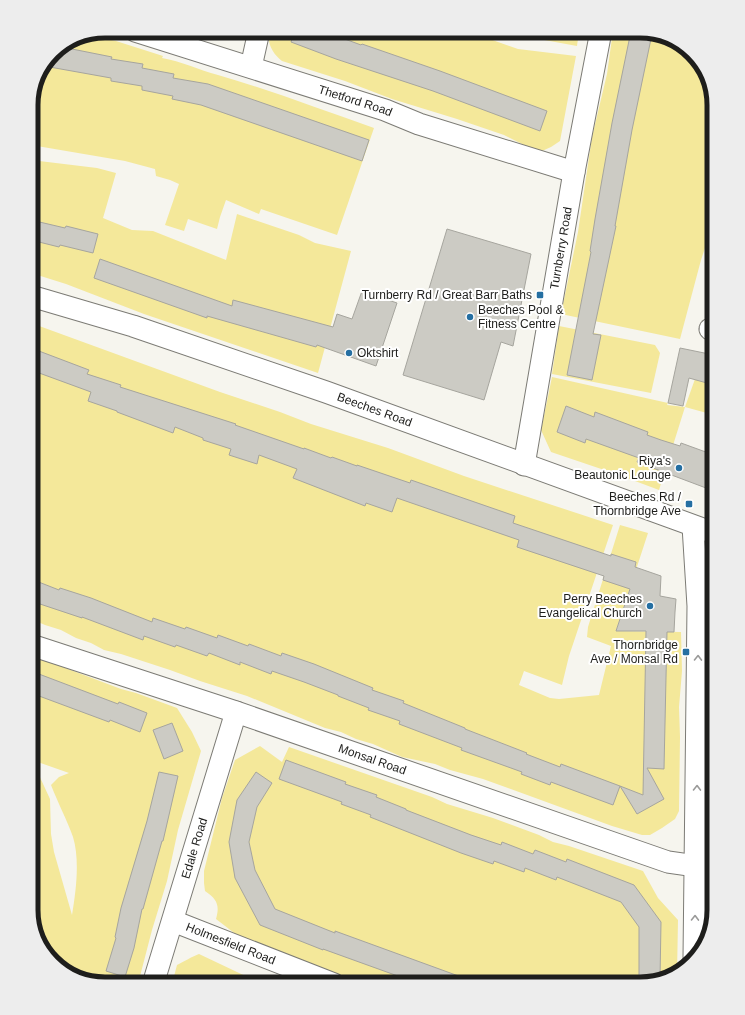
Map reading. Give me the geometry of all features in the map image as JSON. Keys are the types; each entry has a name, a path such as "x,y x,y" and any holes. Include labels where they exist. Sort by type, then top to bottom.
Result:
{"street":[{"name":"Thetford Road","path":"158,38 385,110 419,124 574,172"},
{"path":"251,67 257,38"},
{"name":"Turnberry Road","path":"524,465 574,172 599,38"},
{"name":"Beeches Road","path":"38,298 132,326 376,410 707,531"},
{"path":"693,526 705,572 698,614 705,866 695,948"},
{"name":"Monsal Road","path":"38,647 236,712 660,860 705,866"},
{"name":"Edale Road","path":"156,977 236,712"},
{"name":"Holmesfield Road","path":"173,921 316,977"}],"shaded area":[{"path":"103,38 116,41 163,56 162,58 176,61 296,100 374,128 337,235 261,209 259,214 226,200 217,229 188,219 184,231 165,225 179,184 156,176 155,169 125,161 38,146 38,101 43,79 49,68 58,58 68,49 79,43 92,39"},
{"path":"269,38 487,38 518,49 576,56 560,141 542,151 534,150 504,135 392,99 345,81 282,61 271,48"},
{"path":"533,38 578,38 577,46"},
{"path":"612,38 653,39 674,47 681,52 698,71 705,88 707,105 707,240 680,339 561,314 578,232 592,137 607,74"},
{"path":"38,161 97,168 116,173 103,218 132,230 153,231 226,260 237,214 299,235 315,243 351,251 318,373 144,314 66,284 38,275"},
{"path":"38,326 311,424 388,448 464,476 613,525 569,656 562,685 524,671 519,685 550,698 559,699 599,695 611,646 587,637 588,627 620,525 648,533 616,631 681,632 682,671 679,707 679,811 675,819 662,828 650,835 642,835 612,826 483,779 450,770 435,764 402,757 373,744 356,739 341,732 325,728 247,696 121,654 104,650 61,630 38,622"},
{"path":"559,326 655,345 660,353 651,393 552,374"},
{"path":"552,377 668,403 667,405 685,407 659,490 551,452 541,430"},
{"path":"695,379 707,383 707,413 685,407"},
{"path":"38,658 121,689 177,708 192,732 201,751 178,830 167,881 140,977 92,976 71,968 52,951 43,936 40,927 38,910 38,773 50,799 51,834 54,852 72,915 77,865 73,837 51,785 59,777 69,773 38,762"},
{"path":"260,746 282,762 289,747 432,797 447,804 493,818 539,835 553,842 643,871 658,898 678,920 677,966 657,975 640,977 346,977 242,939 216,919 218,910 215,900 205,891 204,883 204,871 222,798 235,760"},
{"path":"199,954 247,977 174,977 177,965"}],"building":[{"path":"292,38 342,38 440,71 547,111 540,131 433,91 336,59 291,42"},
{"path":"630,38 651,39 632,130 616,226 593,334 601,335 592,380 567,375 591,252 595,219 612,123"},
{"path":"69,48 112,57 111,59 143,64 142,68 174,74 173,78 208,84 369,140 362,161 201,105 172,99 173,96 142,90 142,86 111,81 111,78 50,67"},
{"path":"38,222 65,228 66,226 98,234 93,253 60,245 59,247 38,242"},
{"name":"Beeches Pool & Fitness Centre","path":"447,229 531,254 513,346 501,342 484,400 403,375"},
{"path":"100,259 232,306 233,300 333,327 337,314 352,319 362,291 397,303 376,366 317,345 316,347 207,316 207,318 94,278"},
{"path":"680,348 707,354 707,383 689,378 683,406 668,403"},
{"path":"38,351 89,370 87,374 121,385 120,387 236,424 235,425 331,458 332,457 410,483 411,480 515,516 513,523 611,556 611,554 636,562 635,567 661,576 660,596 676,599 674,632 667,632 664,769 647,768 664,799 637,814 620,786 643,795 646,631 616,631 630,589 603,580 604,576 517,547 519,540 397,498 392,512 366,503 365,506 293,478 297,469 259,455 257,464 229,455 231,449 203,440 203,438 175,427 173,433 88,401 91,392 38,373"},
{"path":"566,406 594,417 595,412 648,432 647,435 680,446 681,443 707,452 707,488 637,462 639,458 586,439 585,443 557,432"},
{"path":"38,582 59,590 60,588 91,598 152,622 153,618 185,629 186,627 217,638 218,635 248,646 249,644 281,656 282,653 314,664 373,688 372,690 404,701 403,703 465,729 527,753 526,754 560,767 561,764 620,786 613,805 551,782 550,785 521,774 522,772 461,750 462,748 399,724 400,721 368,710 369,708 304,682 272,671 271,674 240,662 240,665 209,653 207,656 176,645 175,647 144,636 143,640 38,603"},
{"path":"38,674 118,704 119,702 147,713 140,732 110,720 109,722 38,696"},
{"path":"172,723 183,751 164,759 153,730"},
{"path":"286,760 346,782 345,784 377,795 376,797 406,810 471,835 501,845 502,842 533,854 535,850 566,862 567,859 634,885 661,922 660,974 639,977 639,927 621,902 557,877 556,880 525,868 524,872 494,861 493,864 461,853 370,817 371,815 341,804 342,802 279,779"},
{"path":"159,772 178,776 163,841 142,909 134,948 125,977 106,971 116,938 121,908 147,821"},
{"path":"256,772 272,783 257,807 249,842 255,870 275,909 335,933 335,931 461,977 401,977 323,950 260,925 235,878 229,842 237,800"}],"place":[{"name":"Turnberry Rd / Great Barr Baths","path":"540,295"},
{"name":"Beeches Pool & Fitness Centre","path":"470,317"},
{"name":"Oktshirt","path":"349,353"},
{"name":"Riya's Beautonic Lounge","path":"679,468"},
{"name":"Beeches Rd / Thornbridge Ave","path":"689,504"},
{"name":"Perry Beeches Evangelical Church","path":"650,606"},
{"name":"Thornbridge Ave / Monsal Rd","path":"686,652"}]}
